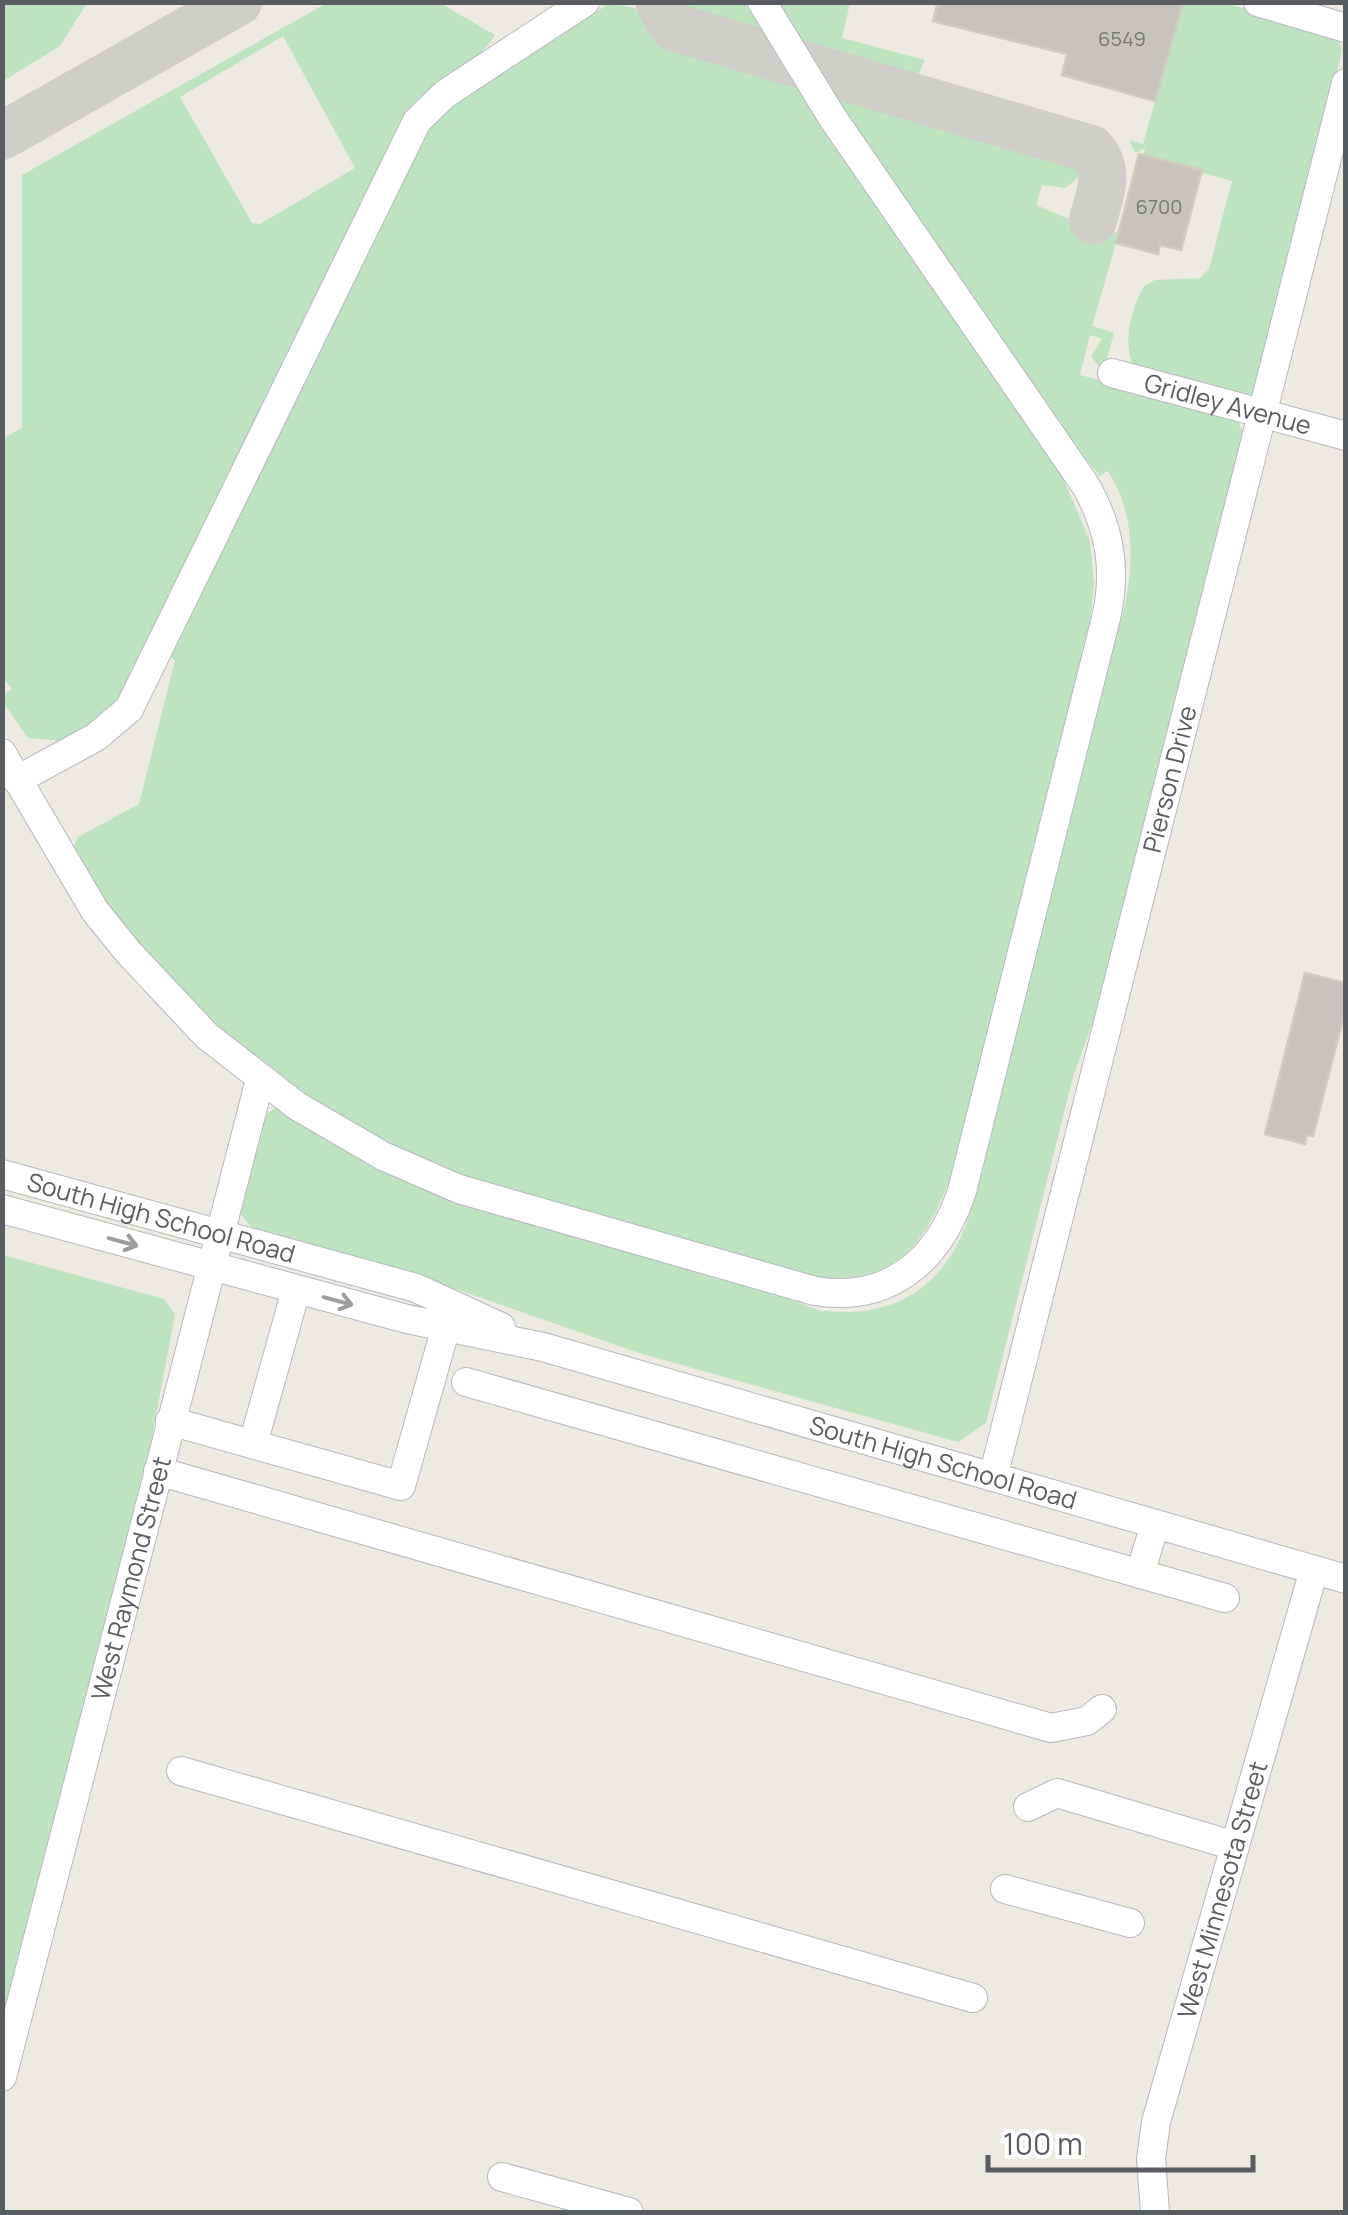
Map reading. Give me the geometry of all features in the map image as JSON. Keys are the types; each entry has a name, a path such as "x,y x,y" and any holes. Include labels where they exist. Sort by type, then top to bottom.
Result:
{"street":[{"path":"17,780 115,725 135,700 417,121 445,94 584,2"},
{"path":"2,754 95,910 185,1015 260,1080 359,1143 459,1189 814,1291 844,1294 882,1287 923,1262 948,1228 967,1172 1103,631 1111,592 1111,554 1101,516 1086,486 832,117 762,2"},
{"path":"1258,2 1346,28"},
{"name":"Pierson Drive","path":"993,1477 1346,83"},
{"name":"Gridley Avenue","path":"1112,372 1346,436"},
{"name":"West Raymond Street","path":"2,2078 260,1080"},
{"name":"South High School Road","path":"2,1174 416,1288 543,1346"},
{"name":"South High School Road","path":"2,1209 296,1290 543,1346 1346,1579"},
{"path":"253,1444 296,1290"},
{"path":"170,1421 401,1486 446,1327"},
{"path":"466,1382 1224,1598"},
{"path":"158,1472 1051,1728 1087,1722 1102,1709"},
{"path":"1140,1574 1155,1524"},
{"name":"West Minnesota Street","path":"1155,2212 1151,2158 1156,2122 1314,1570"},
{"path":"182,1771 973,1998"},
{"path":"1028,1807 1056,1793 1235,1846"},
{"path":"1005,1888 1130,1924"},
{"path":"502,2177 630,2212"}],"green space":[{"path":"3,2 87,3 60,46 3,81"},
{"path":"327,3 440,3 495,35 476,57 421,101 397,129 122,705 65,741 28,738 3,702 3,694 12,689 2,676 2,439 22,428 22,175","holes":["283,36 355,168 260,224 252,223 180,97"]},
{"path":"610,3 634,8 660,34 685,47 796,79 1053,455 1090,541 1094,583 1088,650 957,1163 934,1216 913,1246 884,1268 865,1275 845,1278 798,1274 722,1255 484,1184 355,1130 273,1076 195,1010 129,934 71,854 78,837 139,804 175,660 168,656 427,121"},
{"path":"676,3 750,3 770,38 690,15"},
{"path":"773,3 850,3 842,38 925,60 916,80 797,46"},
{"path":"1183,3 1225,3 1324,31 1338,39 1342,50 1260,383 1249,397 1140,374 1128,343 1131,319 1144,286 1155,280 1200,278 1209,269 1232,181 1143,157 1145,148 1135,153 1129,140 1143,144"},
{"path":"823,86 1073,158 1080,169 1077,179 1065,188 1042,185 1036,205 1081,224 1080,232 1088,234 1090,227 1119,233 1092,326 1114,333 1106,362 1102,361 1100,367 1091,357 1102,339 1090,335 1080,375 1234,414 1245,435 1107,983 1073,1077 986,1423 958,1442 642,1354 430,1280 255,1232 240,1213 263,1116 276,1108 818,1310 853,1312 884,1307 911,1295 933,1278 965,1229 1109,653 1124,609 1130,536 1126,512 1107,471 1100,476 1054,421"},
{"path":"3,1255 164,1299 175,1314 148,1459 3,2021"}],"building":[{"path":"938,2 1183,2 1155,101 1062,75 1067,54 933,21"},
{"path":"1139,154 1202,170 1181,250 1160,245 1158,254 1116,243"},
{"path":"1305,973 1345,983 1346,1007 1313,1136 1307,1135 1305,1144 1265,1134"}],"taxiway":[{"path":"2,136 238,2"},
{"path":"659,2 673,27 1091,149 1102,174 1093,220"}]}
